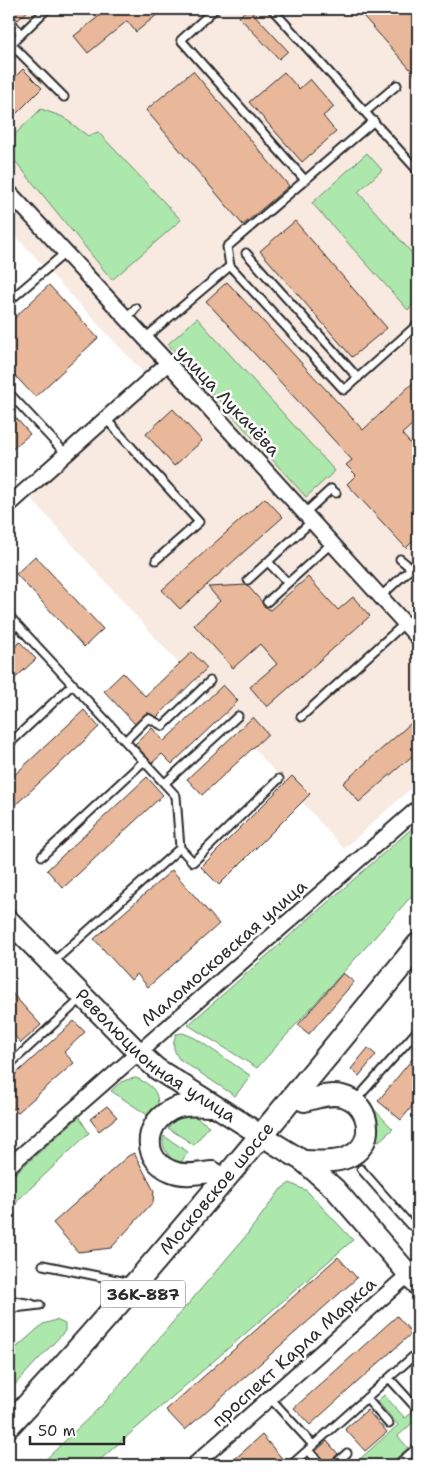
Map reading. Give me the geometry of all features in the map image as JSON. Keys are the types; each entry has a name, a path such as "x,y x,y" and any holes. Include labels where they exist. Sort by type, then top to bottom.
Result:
{"main road":[{"name":"Революционная улица","path":"9,920 157,1069 303,1162 335,1189 415,1275"},
{"name":"Московское шоссе","path":"9,1440 46,1405 114,1328 418,926"},
{"name":"Московское шоссе","path":"295,1103 418,945"},
{"name":"Московское шоссе","path":"9,1425 57,1374 129,1282 224,1169 295,1103 418,962"},
{"path":"295,1103 334,1095 342,1096 355,1102 364,1113 368,1128 366,1140 360,1149 351,1156 340,1159 303,1162"},
{"path":"214,1106 192,1105 170,1110 153,1124 150,1130 150,1140 156,1159 163,1167 172,1172 184,1174 224,1169"},
{"name":"Московское шоссе","path":"9,1403 129,1282"}],"street":[{"name":"улица Лукачёва","path":"9,192 168,363 418,638"},
{"path":"9,505 168,363"},
{"name":"Маломосковская улица","path":"9,1166 418,808"},
{"name":"проспект Карла Маркса","path":"194,1465 415,1275"}],"lane":[{"path":"45,9 10,45 64,97"},
{"path":"215,9 181,40 305,180"},
{"path":"272,9 418,171"},
{"path":"9,20 21,34"},
{"path":"365,112 397,85"},
{"path":"374,121 227,247 230,266 344,390 418,324"},
{"path":"9,301 65,253"},
{"path":"246,253 358,378"},
{"path":"144,339 230,266"},
{"path":"126,319 136,308"},
{"path":"9,393 66,454"},
{"path":"106,419 199,522 156,560"},
{"path":"248,580 268,562 331,489 336,493"},
{"path":"268,602 332,543"},
{"path":"381,596 416,566 400,559"},
{"path":"268,562 288,584"},
{"path":"9,616 176,796 180,848 193,862 278,779"},
{"path":"301,717 405,623"},
{"path":"9,632 17,624"},
{"path":"125,741 148,718 163,726 210,681"},
{"path":"9,744 73,684"},
{"path":"165,784 238,716"},
{"path":"42,856 144,761"},
{"path":"51,964 180,848"},
{"path":"11,1060 84,997"},
{"path":"355,1102 418,1030"},
{"path":"361,1168 410,1226"},
{"path":"43,1265 129,1282"},
{"path":"9,1300 40,1306"},
{"path":"9,1304 40,1306"},
{"path":"9,1313 14,1308 40,1306"},
{"path":"290,1465 418,1352"},
{"path":"389,1378 418,1410"},
{"path":"270,1398 310,1448 321,1465"},
{"path":"366,1398 389,1424"},
{"path":"398,1465 418,1447"},
{"path":"334,1465 347,1453"}],"shaded area":[{"path":"9,9 418,9 418,782 344,849 29,496 155,385 9,229"}],"green space":[{"path":"41,109 63,117 88,136 98,132 181,220 112,280 11,156 9,140"},
{"path":"367,153 382,170 358,192 418,260 418,300 408,310 312,203"},
{"path":"197,318 335,471 306,497 168,344"},
{"path":"418,823 418,889 257,1068 188,1025"},
{"path":"183,1033 195,1038 251,1076 235,1096 179,1059 174,1050 174,1041 176,1034"},
{"path":"136,1078 149,1085 156,1094 158,1105 155,1120 111,1091 122,1082"},
{"path":"371,1106 393,1129 379,1141 375,1140 367,1110"},
{"path":"187,1114 209,1126 194,1145 168,1128 175,1118"},
{"path":"79,1117 89,1133 18,1200 9,1219 9,1179"},
{"path":"164,1136 188,1152 179,1165 169,1156 165,1149 163,1145"},
{"path":"290,1183 307,1191 353,1240 94,1465 40,1465 104,1403 245,1237 281,1189"},
{"path":"56,1320 65,1324 65,1331 9,1391 9,1354 43,1324"},
{"path":"384,1395 405,1418 412,1413 417,1419 398,1436 408,1448 389,1465 353,1465 398,1425 377,1401"}],"building":[{"path":"9,9 30,9 18,20"},
{"path":"108,9 164,9 136,32 127,21 88,53 74,36"},
{"path":"247,9 288,51 279,59 239,17"},
{"path":"357,9 418,9 418,78"},
{"path":"23,69 42,88 9,121 9,83"},
{"path":"193,71 289,186 243,225 146,110"},
{"path":"284,72 299,89 310,79 334,107 323,116 336,132 302,162 249,102"},
{"path":"295,221 387,328 352,357 260,251"},
{"path":"227,282 363,430 418,378 418,419 402,434 418,452 418,536 406,548 347,484 356,475 346,465 352,460 206,301"},
{"path":"49,285 98,338 35,397 9,369 9,323"},
{"path":"173,409 202,441 174,466 146,434"},
{"path":"9,410 30,434 9,452"},
{"path":"265,498 283,517 180,609 162,590"},
{"path":"35,556 103,629 84,647 16,574"},
{"path":"308,577 338,610 353,597 370,616 267,707 250,687 277,664 260,644 233,668 194,625 220,601 208,587 247,585 263,605 270,610"},
{"path":"20,642 36,659 9,684 9,652"},
{"path":"192,652 207,668 157,717 147,713 135,724 104,691 123,673 145,696"},
{"path":"223,685 238,701 172,764 162,754 152,763 135,744 152,728 164,741"},
{"path":"84,710 99,727 9,811 9,780"},
{"path":"253,717 268,734 202,795 187,779"},
{"path":"418,717 418,751 359,802 343,783"},
{"path":"292,776 310,794 219,885 201,867"},
{"path":"147,777 163,795 63,888 47,870"},
{"path":"172,870 219,924 148,987 137,974 131,980 94,939"},
{"path":"343,973 354,982 309,1034 298,1025"},
{"path":"9,990 41,1025 21,1043 9,1030"},
{"path":"74,1021 85,1032 64,1052 74,1063 17,1113 9,1104 9,1080"},
{"path":"368,1048 376,1055 359,1076 351,1069"},
{"path":"418,1052 418,1099 401,1120 378,1101"},
{"path":"107,1106 117,1117 99,1131 90,1119"},
{"path":"134,1153 154,1191 153,1202 111,1248 78,1252 53,1223 128,1156"},
{"path":"338,1257 357,1278 185,1430 166,1410"},
{"path":"397,1316 412,1333 310,1425 294,1408"},
{"path":"367,1410 387,1432 365,1451 345,1429"},
{"path":"262,1435 286,1465 228,1465"},
{"path":"327,1441 338,1454 326,1464 316,1451"}]}
